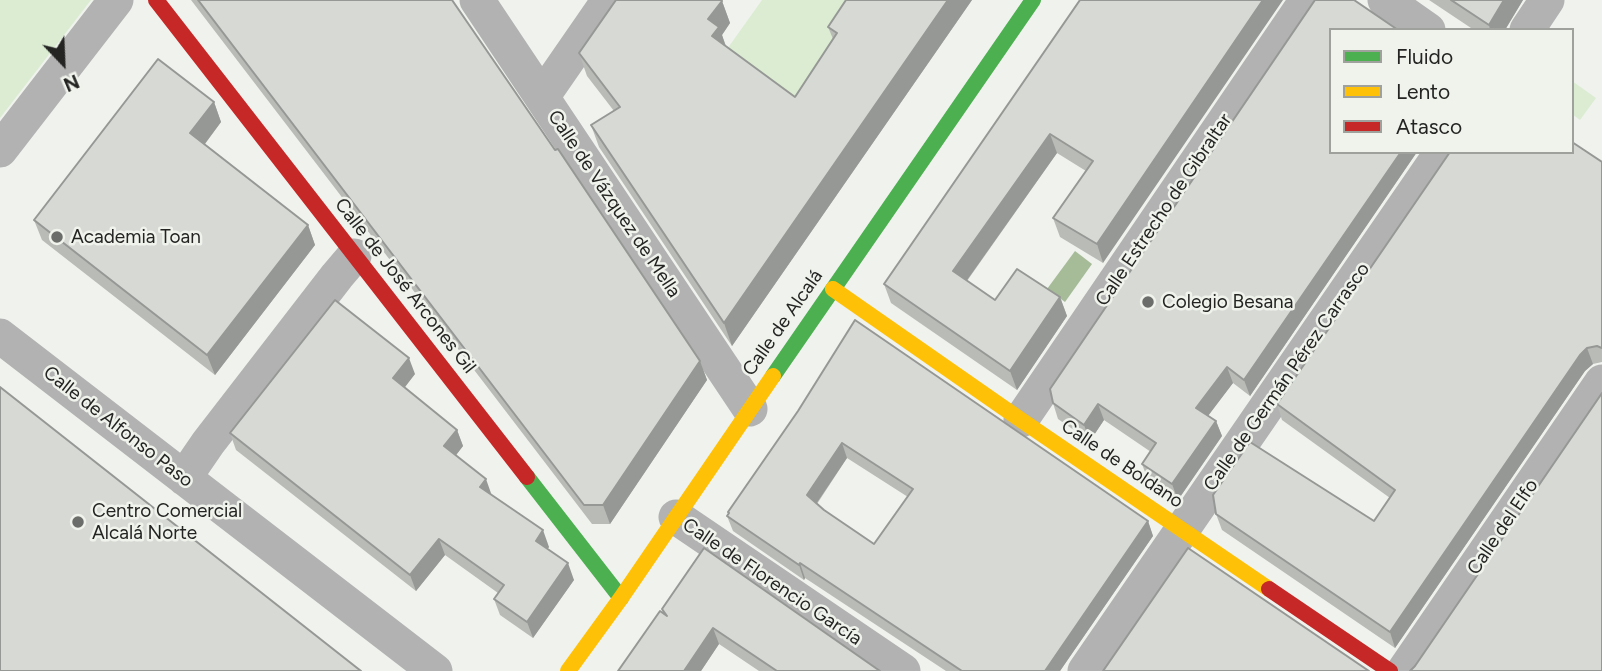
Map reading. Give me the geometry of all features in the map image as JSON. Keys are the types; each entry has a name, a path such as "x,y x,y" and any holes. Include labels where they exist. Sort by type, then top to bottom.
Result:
{"street":[{"path":"0,150 116,0"},
{"name":"Calle de José Arcones Gil","path":"156,0 621,598"},
{"name":"Calle de Vázquez de Mella","path":"477,0 750,409"},
{"path":"542,97 609,0"},
{"name":"Calle de Alcalá","path":"568,671 1033,0"},
{"name":"Calle Estrecho de Gibraltar","path":"1021,420 1307,0"},
{"path":"1385,0 1425,28"},
{"path":"1528,28 1547,0"},
{"name":"Calle de Germán Pérez Carrasco","path":"1085,671 1441,154"},
{"path":"184,478 208,443 354,256"},
{"name":"Calle de Boldano","path":"833,289 1390,671"},
{"name":"Calle de Alfonso Paso","path":"0,336 435,671"},
{"name":"Calle del Elfo","path":"1404,671 1602,382"},
{"name":"Calle de Florencio García","path":"676,517 903,671"}],"shaded area":[{"path":"0,0 91,0 0,118"},
{"path":"762,0 870,0 813,126 720,59"},
{"path":"1574,82 1596,98 1580,120 1574,116"},
{"path":"1075,251 1092,264 1065,302 1047,289"}],"building":[{"path":"198,0 452,0 555,150 558,149 700,361 603,505 584,505"},
{"path":"616,0 721,0 708,19 719,27 712,36 795,97 837,33 828,27 846,0 948,0 724,323 591,125 620,107 579,53"},
{"path":"1080,0 1263,0 1097,244 1053,218 1093,161 1050,134 953,271 995,300 1017,269 1060,297 1010,371 884,284"},
{"path":"1315,0 1354,0 1395,28 1329,28 1329,154 1400,154 1244,380 1227,367 1196,408 1216,421 1172,484 1142,464 1156,443 1098,404 1084,425 1053,403 1050,389"},
{"path":"1451,0 1504,0 1489,25"},
{"path":"158,59 214,102 190,133 308,225 207,355 34,220"},
{"path":"1574,143 1602,162 1602,348 1587,348 1580,355 1390,632 1216,514 1213,495 1250,442 1374,521 1395,490 1277,404 1449,154 1574,154"},
{"path":"335,300 409,358 393,378 457,430 444,446 486,479 480,487 543,530 536,541 568,563 527,622 494,599 504,585 439,539 410,575 230,433"},
{"path":"855,320 1148,521 1045,671 962,671 727,516","holes":["842,443 913,489 874,544 807,495"]},
{"name":"Centro Comercial Alcalá Norte","path":"0,387 361,671 0,671"},
{"path":"1602,393 1602,671 1410,671 1415,666"},
{"path":"704,548 880,671 777,671 713,628 684,671 618,671 660,611 667,616 662,609"},
{"path":"1188,548 1369,671 1103,671"}],"traffic: fast":[{"path":"773,376 1033,0"},
{"path":"527,477 621,598"}],"traffic: slow":[{"path":"833,289 1269,589"},
{"path":"568,671 773,376"}],"traffic: jam":[{"path":"156,0 527,477"},
{"path":"1269,589 1390,671"}],"place":[{"name":"Academia Toan","path":"57,237"},
{"name":"Colegio Besana","path":"1148,302"},
{"name":"Centro Comercial Alcalá Norte","path":"78,522"}]}
